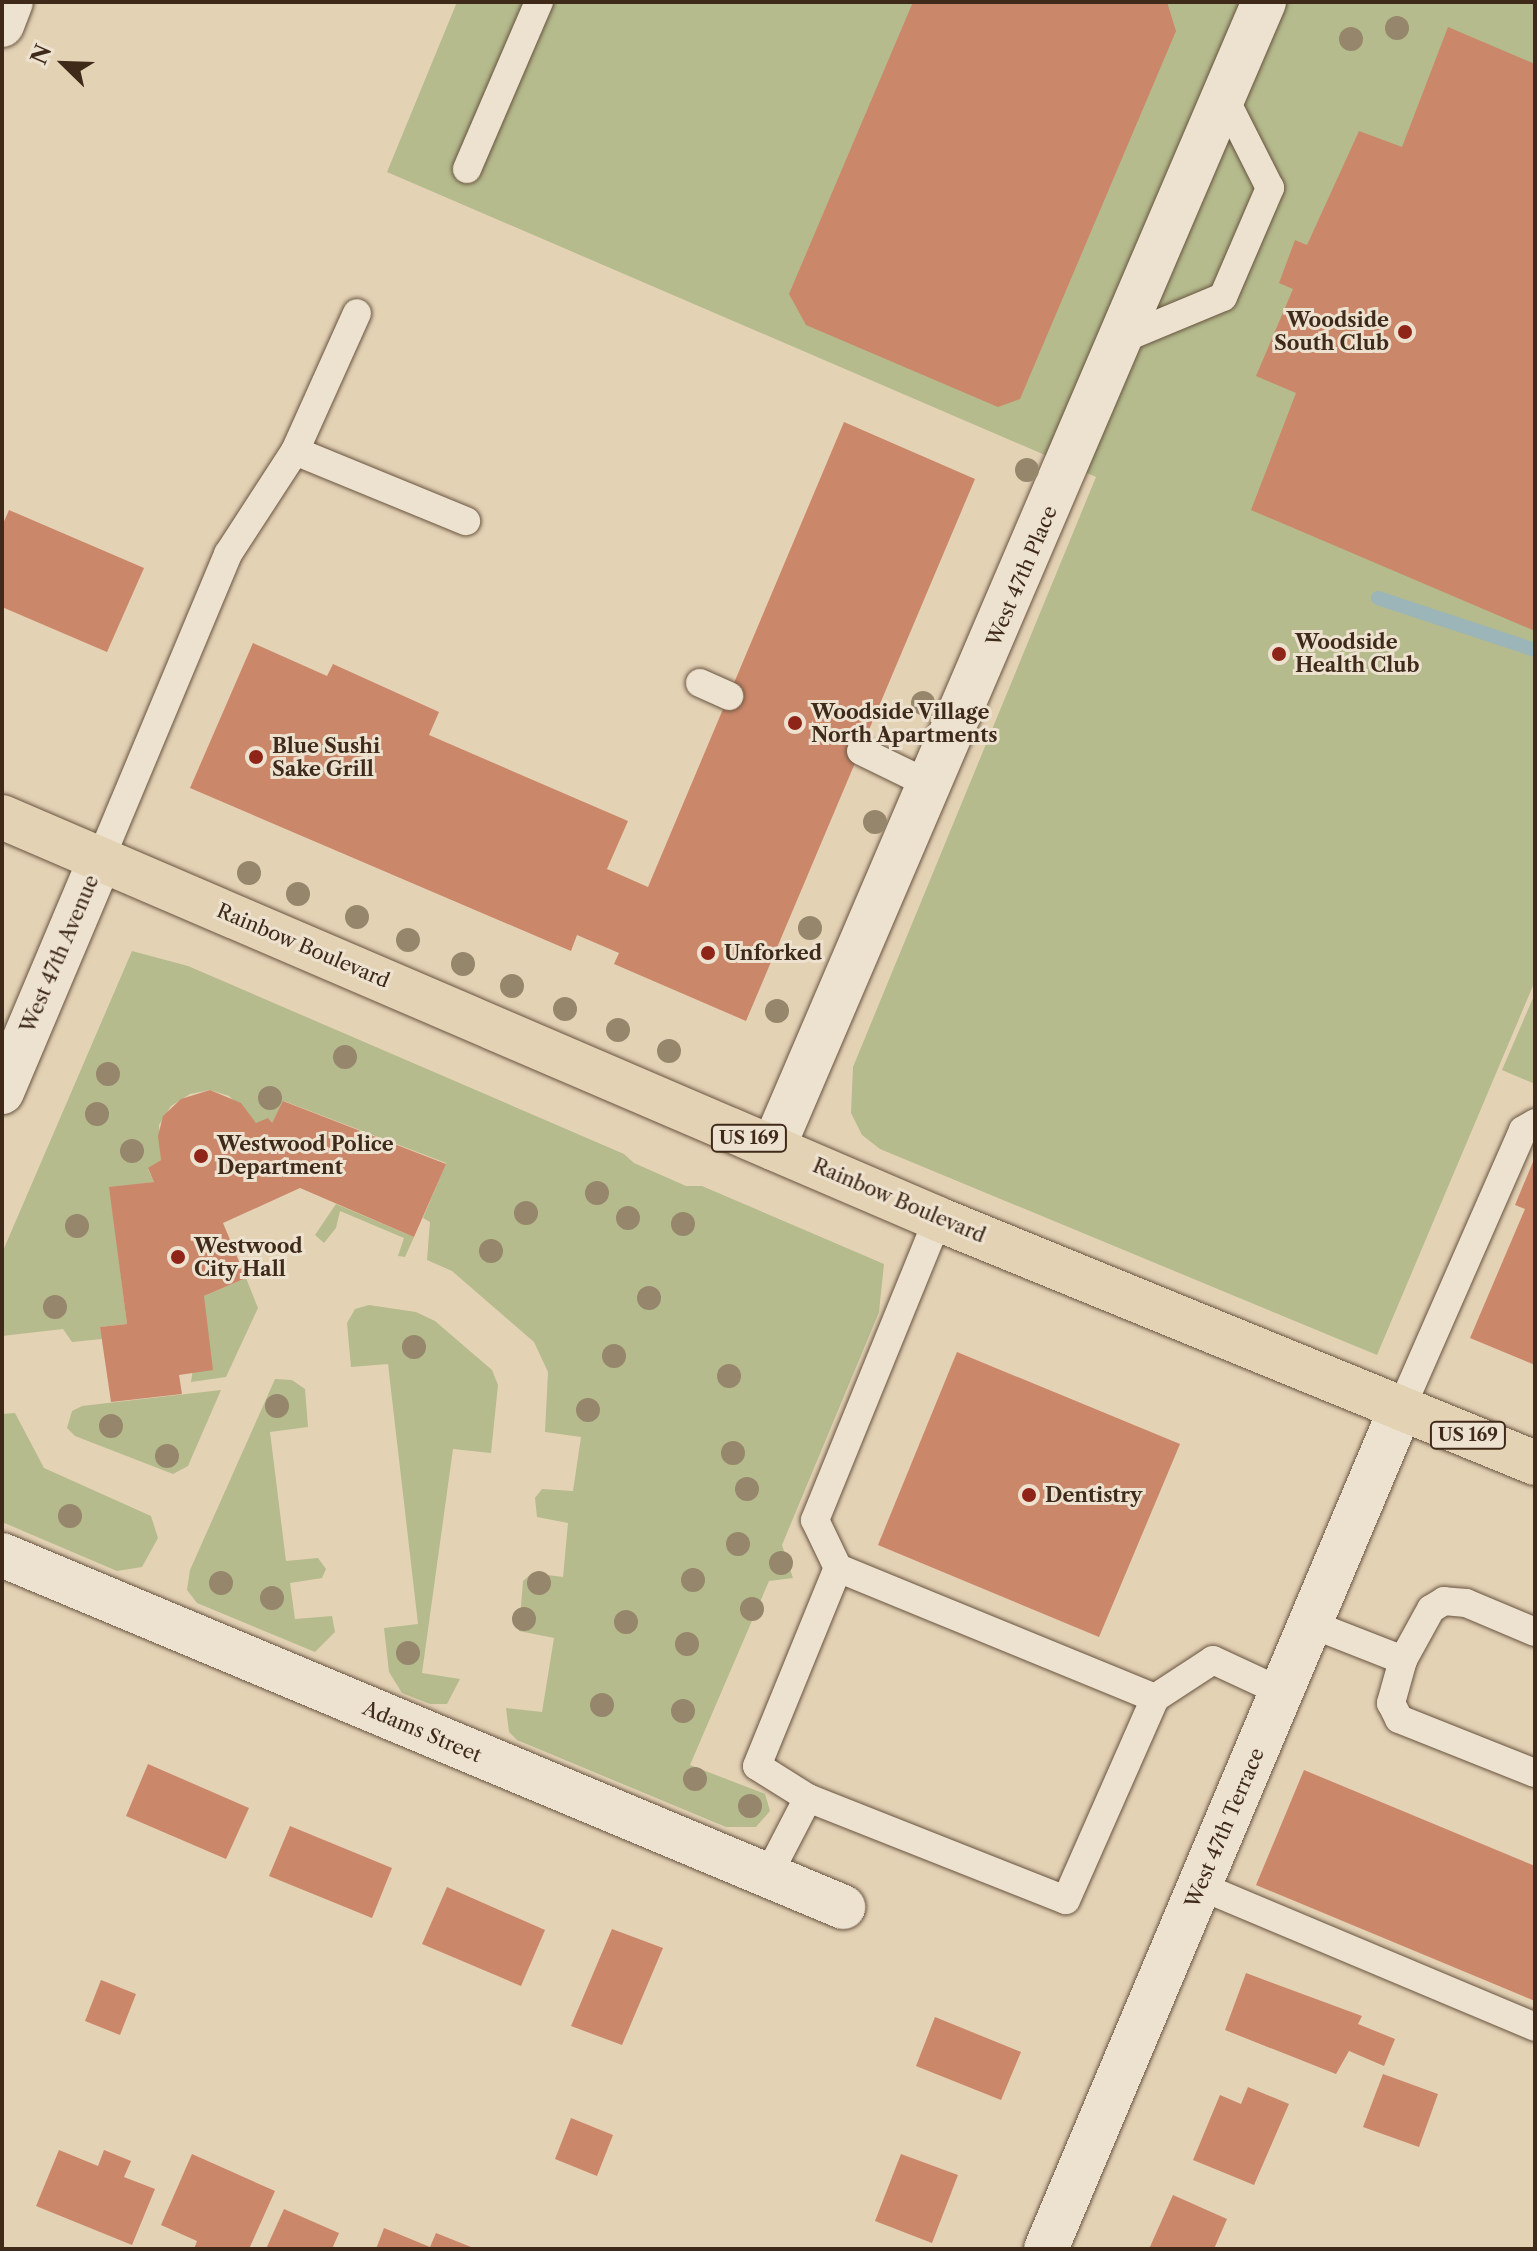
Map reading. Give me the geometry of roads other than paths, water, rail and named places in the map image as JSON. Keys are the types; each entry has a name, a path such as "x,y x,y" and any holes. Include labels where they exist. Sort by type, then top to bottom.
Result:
{"main road":[{"name":"Rainbow Boulevard","path":"2,817 938,1219 1402,1406 1535,1463"}],"street":[{"path":"2,25 11,2"},
{"name":"West 47th Place","path":"773,1148 1264,2"},
{"name":"West 47th Avenue","path":"2,1092 100,860"},
{"name":"West 47th Terrace","path":"1046,2249 1402,1406"},
{"name":"Adams Street","path":"2,1555 843,1907"}],"lane":[{"path":"467,169 539,2"},
{"path":"1122,339 1223,297 1270,188 1224,97"},
{"path":"100,860 228,554 295,451 357,313"},
{"path":"295,451 466,521"},
{"path":"700,683 729,696"},
{"path":"861,751 931,785"},
{"path":"1402,1406 1523,1130 1535,1123"},
{"path":"938,1219 815,1520 838,1568 1155,1698"},
{"path":"838,1568 757,1766 808,1798 1066,1900 1155,1698 1213,1660 1282,1692"},
{"path":"1535,1632 1466,1603 1444,1601 1431,1609 1403,1660 1391,1703 1399,1719 1535,1773"},
{"path":"1311,1624 1403,1660"},
{"path":"767,1877 808,1798"},
{"path":"1200,1886 1535,2027"}],"waterway":[{"path":"1378,598 1535,650"}],"place":[{"name":"Woodside South Club","path":"1405,332"},
{"name":"Woodside Health Club","path":"1279,654"},
{"name":"Woodside Village North Apartments","path":"795,723"},
{"name":"Blue Sushi Sake Grill","path":"256,757"},
{"name":"Unforked","path":"708,953"},
{"name":"Westwood Police Department","path":"201,1156"},
{"name":"Westwood City Hall","path":"178,1257"},
{"name":"Dentistry","path":"1029,1495"}]}
